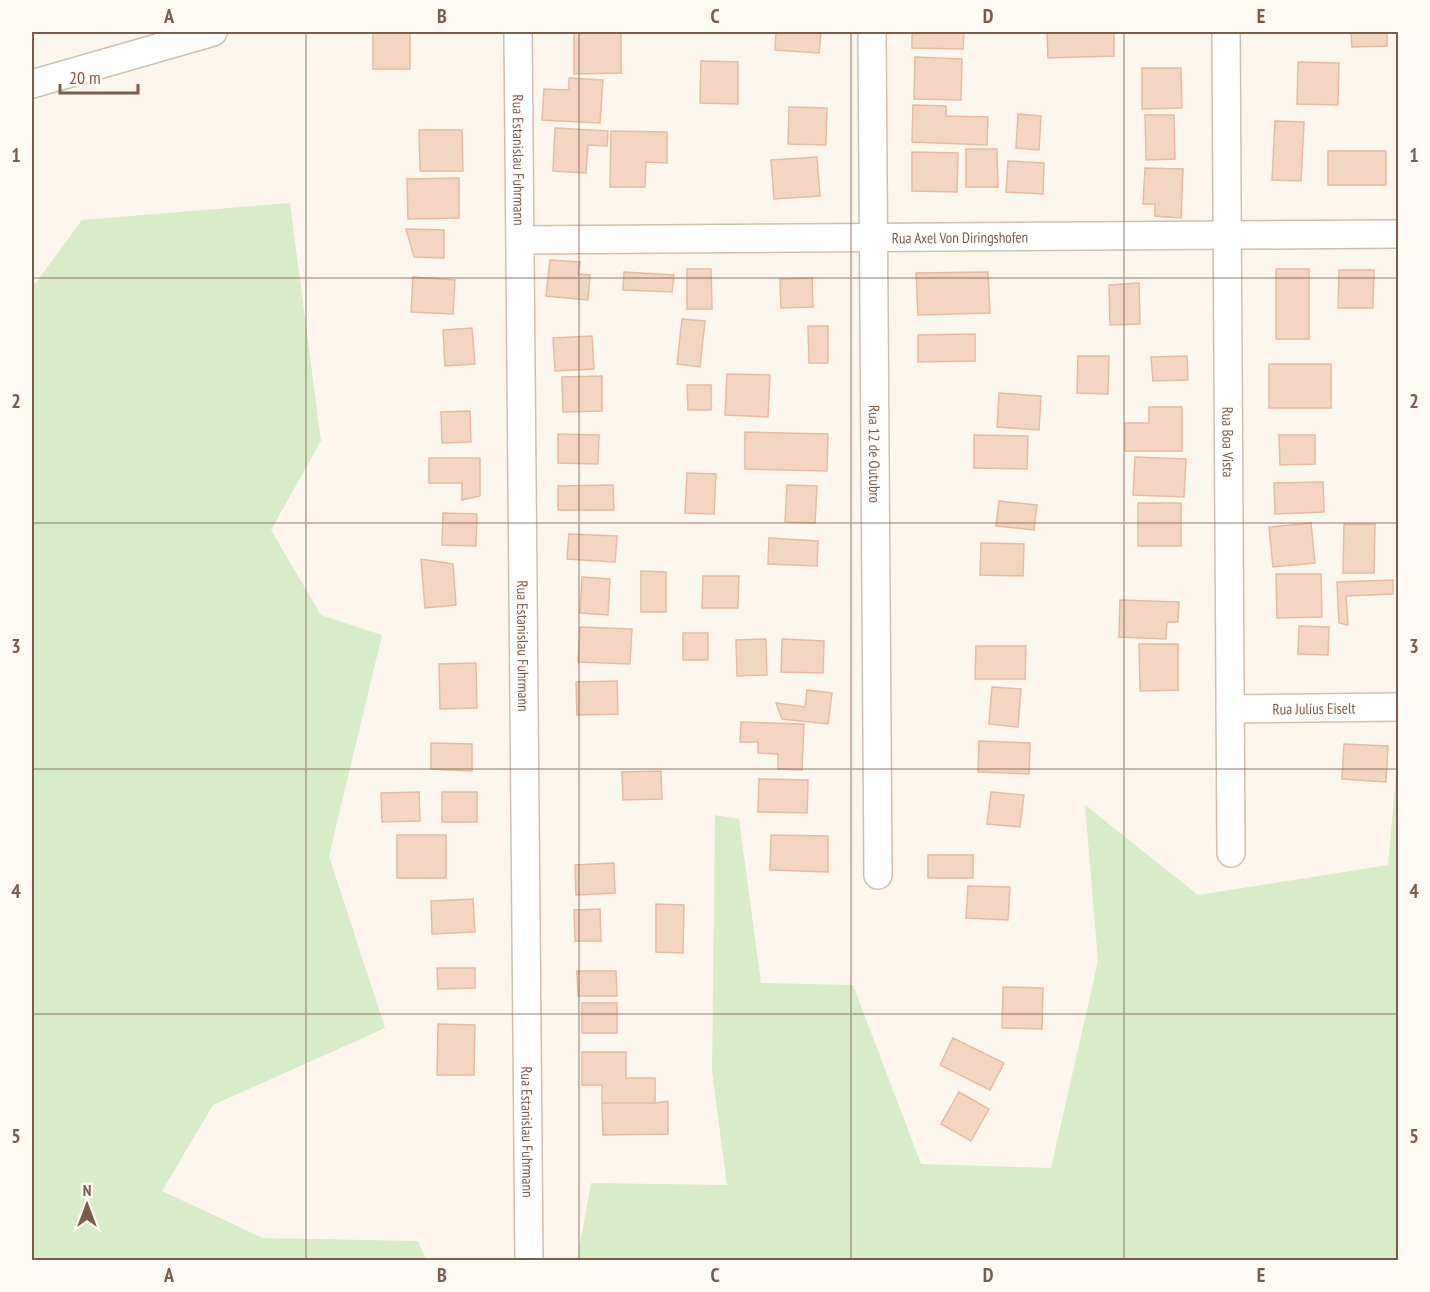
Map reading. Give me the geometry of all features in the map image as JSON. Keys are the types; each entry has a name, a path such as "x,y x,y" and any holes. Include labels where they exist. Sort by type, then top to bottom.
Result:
{"street":[{"path":"32,84 213,32"},
{"name":"Rua Estanislau Fuhrmann","path":"518,32 529,1260"},
{"name":"Rua 12 de Outubro","path":"872,32 878,875"},
{"name":"Rua Boa Vista","path":"1226,32 1231,852"},
{"name":"Rua Axel Von Diringshofen","path":"520,240 1398,234"},
{"name":"Rua Julius Eiselt","path":"1230,709 1398,708"}],"green space":[{"path":"290,203 321,441 271,530 321,615 382,635 329,856 385,1028 213,1105 162,1191 263,1238 418,1241 426,1260 32,1260 32,288 82,220"},
{"path":"1398,751 1398,1260 577,1260 591,1183 727,1185 712,1072 715,815 739,819 761,983 853,985 921,1164 1051,1168 1098,961 1085,805 1198,895 1388,865"}],"building":[{"path":"373,32 410,32 410,69 373,69"},
{"path":"621,32 621,73 574,74 574,33"},
{"path":"776,32 821,32 819,53 775,50"},
{"path":"912,32 964,32 963,49 912,48"},
{"path":"1047,32 1114,32 1114,56 1048,58"},
{"path":"1351,32 1387,32 1387,46 1352,47"},
{"path":"915,57 962,59 961,100 914,99"},
{"path":"701,61 738,62 738,104 700,103"},
{"path":"1298,62 1339,63 1338,105 1297,104"},
{"path":"1142,68 1181,68 1182,108 1142,109"},
{"path":"569,78 603,80 600,123 542,120 544,89 569,90"},
{"path":"913,105 946,106 946,116 988,117 987,145 912,142"},
{"path":"789,107 827,108 826,145 788,144"},
{"path":"1018,114 1041,116 1039,150 1016,148"},
{"path":"1145,115 1174,115 1175,159 1146,160"},
{"path":"1275,121 1304,122 1301,181 1272,180"},
{"path":"555,128 608,131 607,146 588,145 586,173 553,171"},
{"path":"419,130 462,130 463,171 420,171"},
{"path":"611,131 667,132 667,163 646,162 645,187 610,187"},
{"path":"966,149 997,149 998,187 966,187"},
{"path":"1328,151 1386,151 1386,185 1328,185"},
{"path":"912,152 958,153 957,192 912,191"},
{"path":"817,157 820,196 774,199 771,160"},
{"path":"1008,161 1044,163 1043,194 1006,192"},
{"path":"1145,168 1183,169 1181,218 1155,216 1155,204 1143,204"},
{"path":"459,178 459,218 408,219 407,179"},
{"path":"406,229 444,230 444,258 414,257"},
{"path":"550,260 580,262 578,274 590,275 588,300 546,296"},
{"path":"687,269 711,269 712,309 687,309"},
{"path":"1276,269 1309,269 1309,339 1276,339"},
{"path":"1339,270 1374,270 1373,308 1338,308"},
{"path":"624,272 674,275 672,292 623,290"},
{"path":"988,272 990,313 918,315 916,273"},
{"path":"413,277 455,280 453,314 411,312"},
{"path":"812,278 813,307 781,308 780,279"},
{"path":"1139,283 1140,324 1110,325 1109,285"},
{"path":"682,319 705,321 700,367 677,364"},
{"path":"808,326 828,326 828,363 809,363"},
{"path":"472,328 475,364 445,366 443,330"},
{"path":"975,334 975,361 918,362 918,335"},
{"path":"592,336 594,369 555,371 553,338"},
{"path":"1078,356 1109,356 1108,394 1077,393"},
{"path":"1187,356 1188,380 1153,381 1151,357"},
{"path":"1269,364 1331,364 1331,408 1269,408"},
{"path":"727,374 770,375 768,417 725,415"},
{"path":"602,376 602,411 563,412 562,377"},
{"path":"687,385 711,385 711,410 688,410"},
{"path":"999,393 1041,396 1039,430 997,427"},
{"path":"1149,407 1182,407 1182,451 1125,451 1125,423 1149,423"},
{"path":"470,411 471,442 442,443 441,412"},
{"path":"745,432 828,434 827,471 745,469"},
{"path":"558,434 599,435 598,464 558,463"},
{"path":"974,435 1028,436 1027,469 974,468"},
{"path":"1279,435 1315,435 1315,464 1280,465"},
{"path":"1135,457 1186,459 1184,497 1133,495"},
{"path":"429,458 480,458 480,496 462,500 462,483 429,483"},
{"path":"687,473 716,474 714,514 685,513"},
{"path":"1323,482 1324,512 1275,514 1274,483"},
{"path":"613,485 614,510 558,510 558,486"},
{"path":"787,485 817,486 815,523 785,522"},
{"path":"999,501 1037,505 1034,530 996,526"},
{"path":"1138,503 1181,503 1181,546 1138,546"},
{"path":"443,513 477,514 476,546 442,545"},
{"path":"1311,523 1315,563 1273,567 1269,527"},
{"path":"1344,524 1375,524 1374,573 1343,573"},
{"path":"569,534 617,536 615,562 567,559"},
{"path":"769,538 818,541 817,566 768,564"},
{"path":"981,543 1024,544 1023,576 980,575"},
{"path":"421,559 453,564 456,605 425,608"},
{"path":"641,571 666,572 666,612 641,612"},
{"path":"1276,574 1321,574 1322,617 1277,618"},
{"path":"703,576 739,576 738,608 702,608"},
{"path":"582,577 610,579 608,615 580,613"},
{"path":"1393,580 1393,594 1346,596 1348,625 1339,623 1337,582"},
{"path":"1120,600 1179,602 1178,622 1167,622 1166,639 1119,637"},
{"path":"1299,626 1329,627 1328,655 1298,654"},
{"path":"580,627 632,629 630,664 578,662"},
{"path":"683,633 708,633 708,660 683,660"},
{"path":"766,639 767,675 737,676 736,640"},
{"path":"782,639 824,641 823,673 781,672"},
{"path":"1139,644 1178,644 1178,690 1140,691"},
{"path":"976,646 1026,646 1025,679 975,679"},
{"path":"476,663 477,708 440,709 439,664"},
{"path":"617,681 618,714 577,715 576,682"},
{"path":"992,687 1021,689 1018,727 989,724"},
{"path":"807,690 832,693 828,724 782,719 776,703 805,707"},
{"path":"741,722 804,724 802,770 778,769 778,754 758,753 758,742 740,742"},
{"path":"979,741 1030,743 1029,774 978,772"},
{"path":"431,743 472,744 472,771 431,769"},
{"path":"1344,744 1388,746 1386,782 1342,779"},
{"path":"661,771 662,799 623,800 622,772"},
{"path":"759,779 808,780 807,813 758,812"},
{"path":"419,792 420,821 382,822 381,793"},
{"path":"442,792 477,792 477,822 442,822"},
{"path":"991,792 1024,795 1020,827 987,824"},
{"path":"397,835 446,835 446,878 397,878"},
{"path":"771,835 828,836 828,872 770,870"},
{"path":"928,855 973,855 973,878 928,878"},
{"path":"614,863 615,893 576,895 575,865"},
{"path":"968,886 1010,887 1008,920 966,918"},
{"path":"473,899 475,932 432,934 431,901"},
{"path":"656,904 684,905 683,953 656,952"},
{"path":"600,909 601,941 575,941 574,910"},
{"path":"437,968 475,968 475,988 438,989"},
{"path":"577,971 616,971 617,996 578,996"},
{"path":"1003,987 1043,988 1042,1029 1002,1028"},
{"path":"582,1003 617,1003 617,1033 582,1033"},
{"path":"438,1024 475,1025 474,1075 437,1075"},
{"path":"953,1038 1004,1063 990,1090 940,1065"},
{"path":"582,1052 626,1052 626,1078 655,1078 655,1103 602,1103 602,1085 582,1085"},
{"path":"959,1092 989,1109 971,1141 941,1124"},
{"path":"668,1101 668,1134 603,1135 602,1103"}]}
